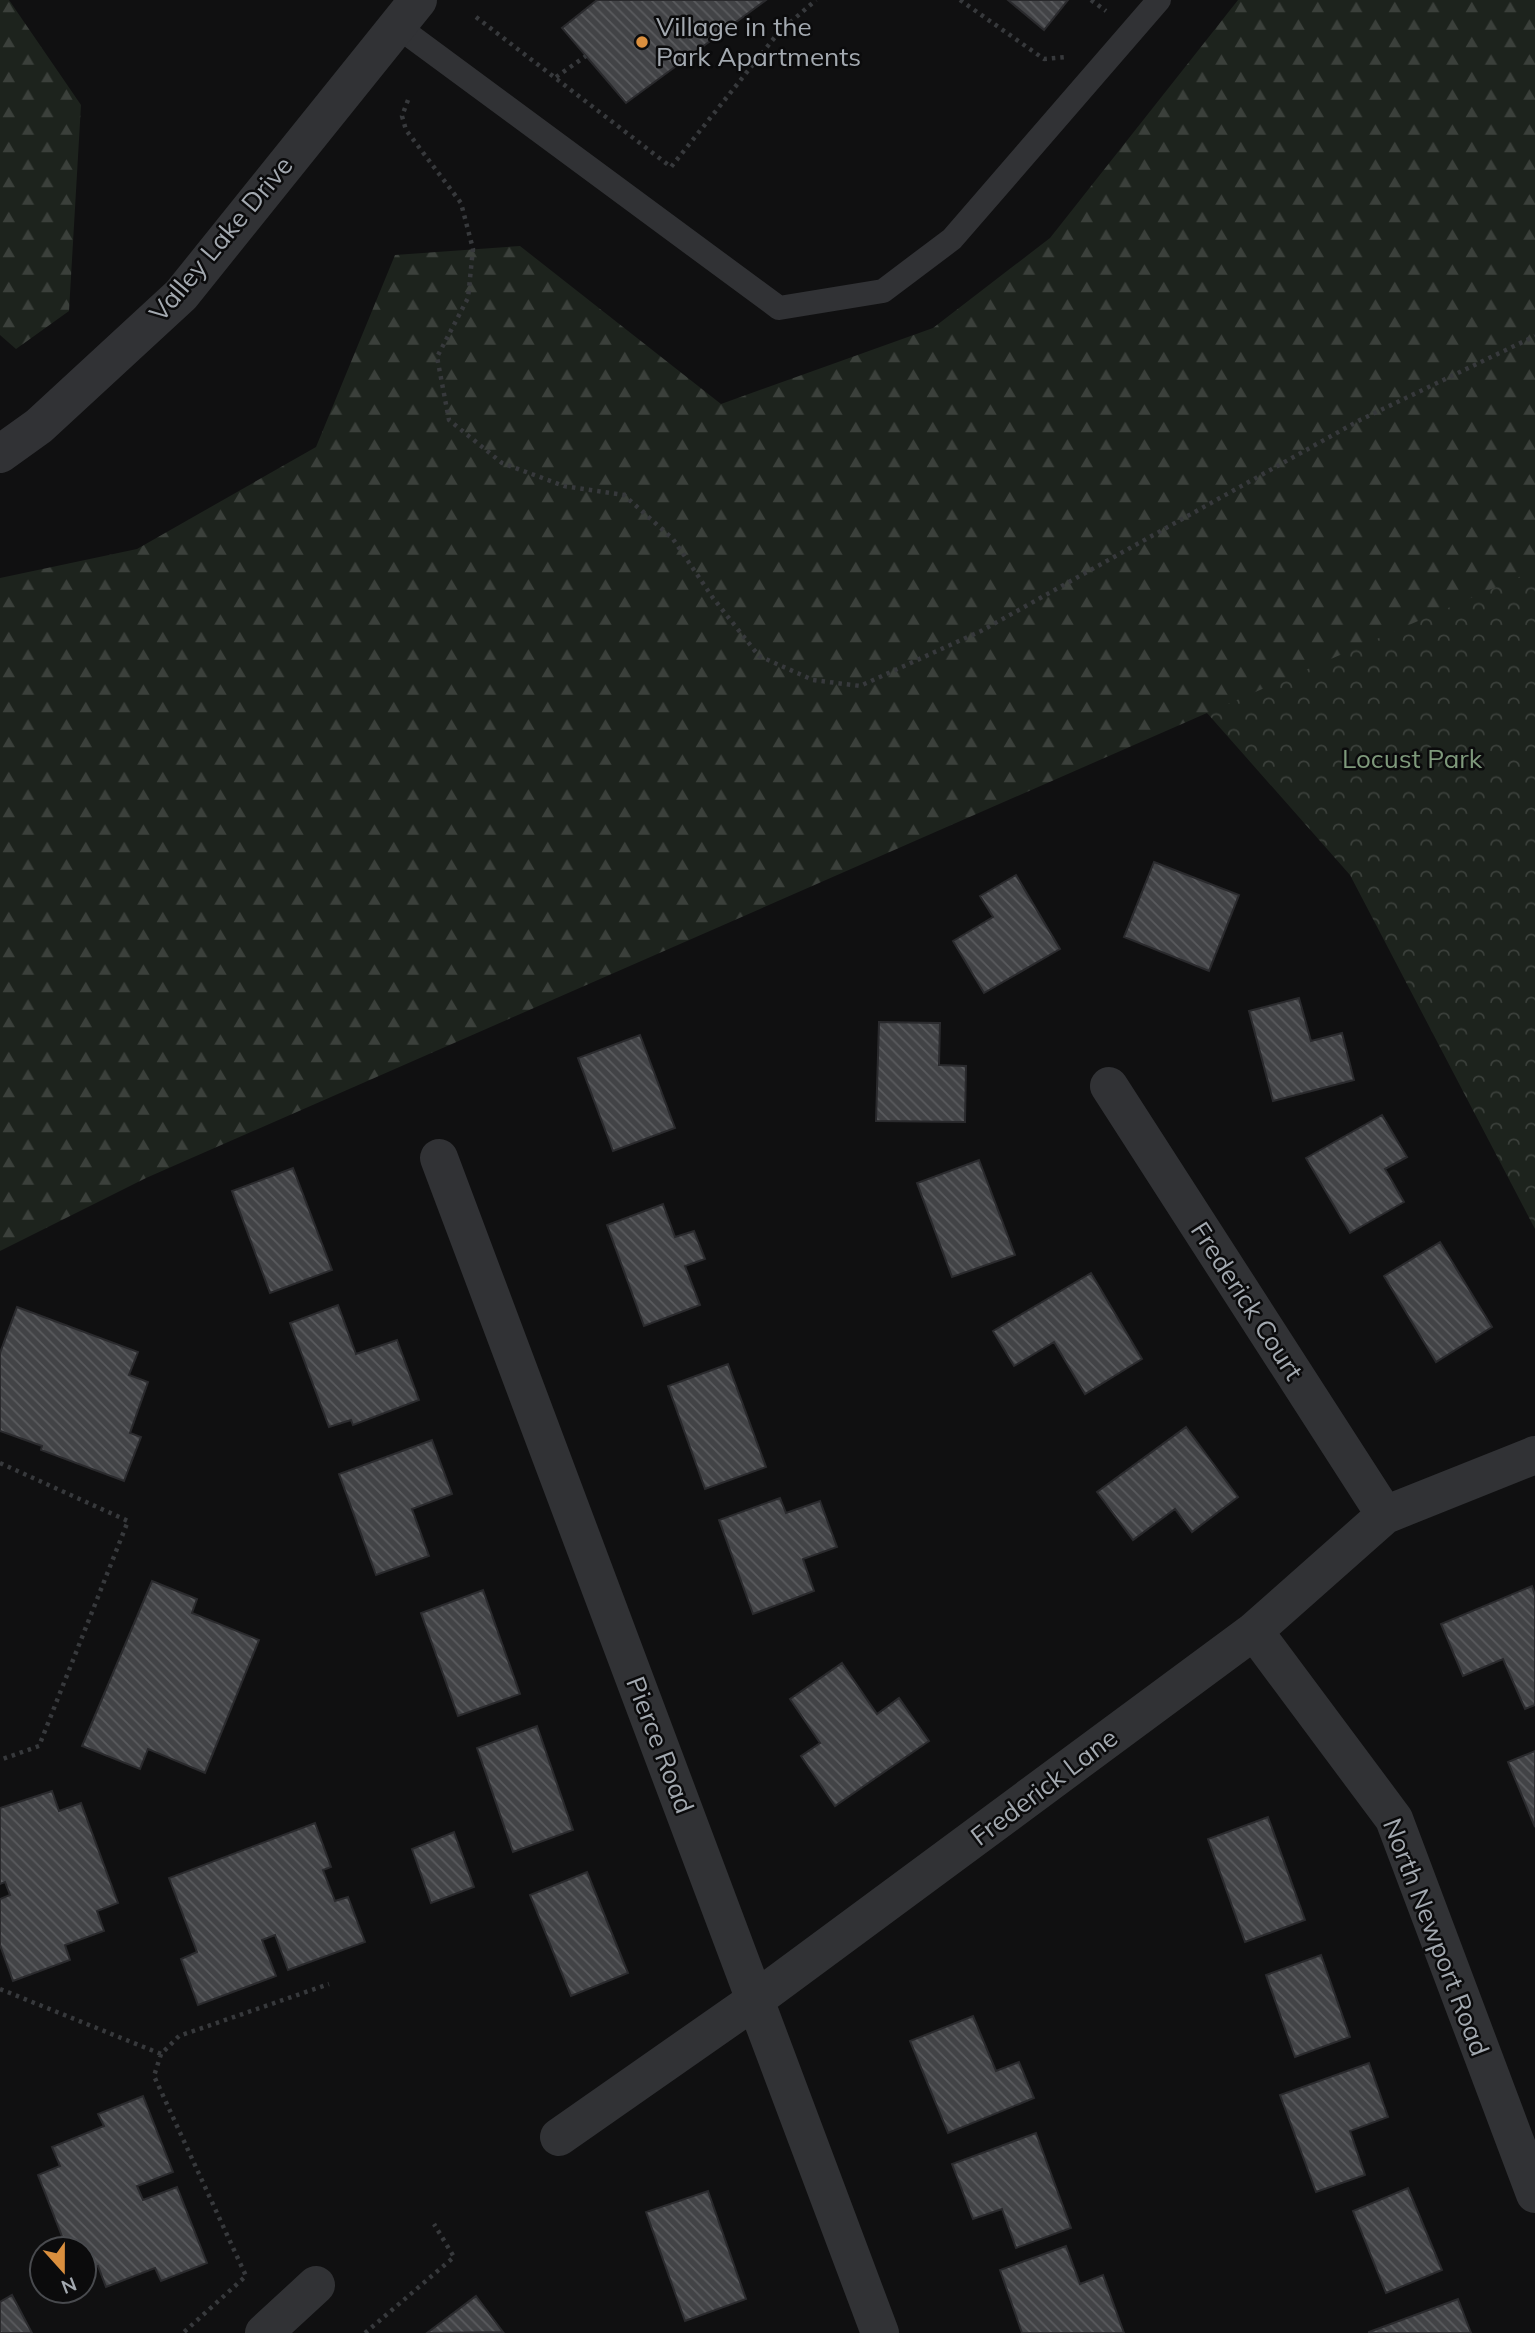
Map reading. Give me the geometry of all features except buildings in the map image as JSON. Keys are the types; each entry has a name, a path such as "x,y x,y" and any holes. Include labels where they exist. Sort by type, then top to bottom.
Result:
{"street":[{"name":"Valley Lake Drive","path":"0,454 39,426 181,295 407,13"},
{"name":"Frederick Court","path":"1109,1086 1385,1515"},
{"name":"Pierce Road","path":"439,1158 880,2333"},
{"name":"Frederick Lane","path":"559,2137 755,2000 1254,1631 1385,1515 1535,1455"},
{"name":"North Newport Road","path":"1254,1631 1394,1819 1535,2194"},
{"path":"264,2333 316,2285"}],"lane":[{"path":"407,13 779,308 883,291 952,239 1159,0"}],"path":[{"path":"476,17 671,167 779,32 816,0"},
{"path":"960,0 1044,59 1069,56"},
{"path":"1091,0 1107,11"},
{"path":"1099,20 1111,6"},
{"path":"556,78 586,56"},
{"path":"408,100 402,116 406,130 461,203 472,249 468,298 437,358 449,421 502,463 564,486 624,495 673,539 713,598 760,656 813,680 860,686 981,631 1360,420 1535,336"},
{"path":"0,1463 128,1521 38,1746 0,1760"},
{"path":"183,2333 246,2276 154,2076 161,2054 179,2036 329,1984"},
{"path":"0,1989 161,2054"},
{"path":"365,2333 454,2257 434,2224"}],"green space":[{"path":"0,0 9,0 81,105 69,311 16,349 0,335"},
{"path":"1238,0 1535,0 1535,648 1283,751 1207,713 146,1178 0,1251 0,578 137,549 316,447 395,255 520,246 721,404 933,328 1050,238"},
{"name":"Locust Park","path":"1535,570 1535,1229 1350,875 1207,713"}],"place":[{"name":"Village in the Park Apartments","path":"642,42"}]}
